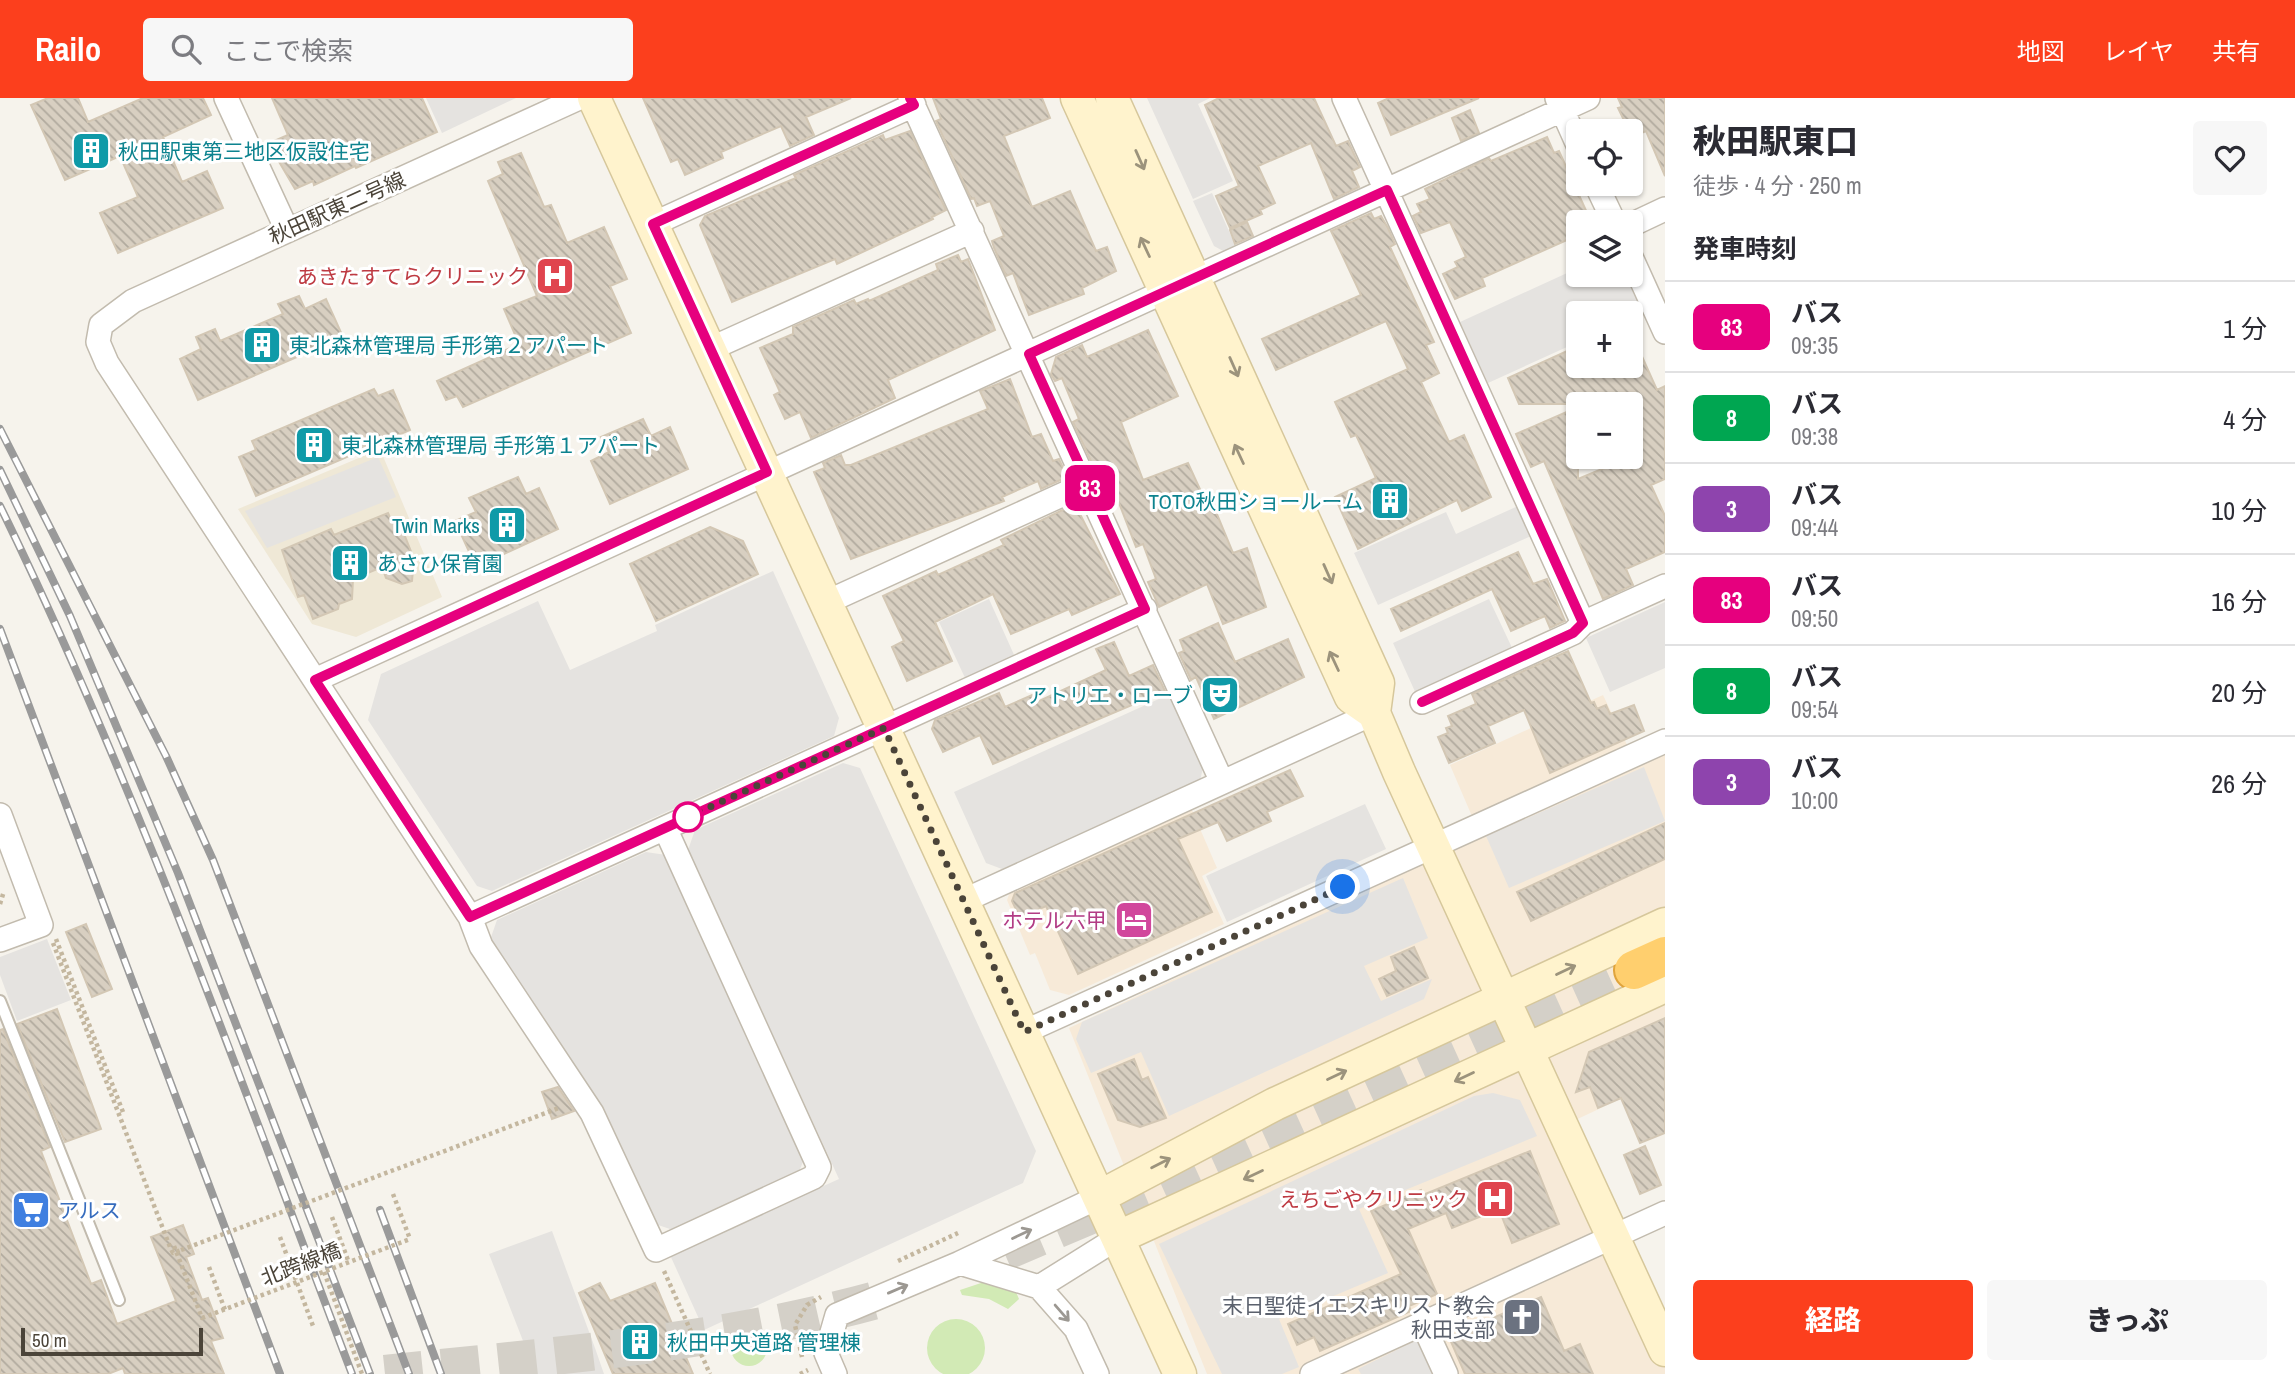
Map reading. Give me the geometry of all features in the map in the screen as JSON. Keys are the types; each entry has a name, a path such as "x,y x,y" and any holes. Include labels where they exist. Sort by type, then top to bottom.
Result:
{"street":[{"path":"226,98 287,230"},
{"name":"秋田駅東二号線","path":"315,680 107,363 98,342 101,325 133,301 579,98"},
{"path":"594,98 1101,1196 1180,1374"},
{"path":"1077,98 1351,697 1374,713 1665,1350"},
{"path":"1112,98 1378,683 1374,713"},
{"path":"1344,98 1583,623"},
{"path":"665,828 819,1167 814,1177 656,1250 592,1113 481,946 470,917 315,680 1387,190 1560,104 1588,98"},
{"path":"653,224 912,102 1088,483 1222,782"},
{"path":"1643,219 1665,209"},
{"path":"710,349 972,231"},
{"path":"1643,283 1665,332"},
{"path":"827,602 1088,483"},
{"path":"1422,702 1573,633 1583,623 1665,586"},
{"path":"470,917 1145,609"},
{"path":"963,901 1374,713"},
{"path":"1024,1032 1665,741"},
{"path":"0,815 44,926 0,940"},
{"path":"835,1374 826,1353 837,1315 960,1263 1101,1196 1275,1104 1665,924"},
{"path":"1039,1287 1119,1237 1526,1048 1655,971"},
{"path":"1312,1374 1665,1213"},
{"path":"960,1263 1039,1287 1076,1329 1097,1374"},
{"path":"1423,1324 1446,1374"}],"lane":[{"path":"0,1001 119,1300"}],"path":[{"path":"44,926 52,930 123,1112"},
{"path":"44,926 173,1253 559,1108"},
{"name":"北跨線橋","path":"179,1251 202,1318 410,1239 393,1194"},
{"path":"332,1217 349,1263"},
{"path":"280,1237 313,1325"},
{"path":"174,1246 179,1251"},
{"path":"656,1250 710,1374"},
{"path":"209,1267 225,1310"},
{"path":"324,1272 362,1374"},
{"path":"800,1374 808,1370"}],"shaded area":[{"path":"426,98 516,98 442,133"},
{"path":"1147,98 1210,98 1198,104 1233,181 1193,199"},
{"path":"1212,193 1236,247 1225,252 1214,246 1193,201"},
{"path":"1566,273 1566,287 1632,287 1638,301 1566,301 1566,347 1488,383 1460,322"},
{"path":"380,449 442,597 356,637 312,624 238,509"},
{"path":"378,457 396,497 267,548 245,511"},
{"path":"1518,506 1531,536 1378,605 1354,553 1446,512 1456,534"},
{"path":"773,571 839,718 834,736 492,891 477,886 368,720 381,674 538,601 570,670 657,631 655,625"},
{"path":"989,599 1015,657 966,680 939,622"},
{"path":"1489,599 1514,652 1417,696 1393,643"},
{"path":"1665,602 1665,668 1610,692 1586,638"},
{"path":"1172,693 1204,763 1200,781 1002,869 986,863 954,792"},
{"path":"1603,695 1629,749 1665,733 1665,1078 1569,1123 1665,1335 1665,1374 1207,1374 1069,1028 1480,835 1450,765"},
{"path":"843,763 860,768 1036,1151 1023,1183 704,1330 670,1255 839,1179 688,850 695,830"},
{"path":"1644,767 1665,821 1509,888 1486,836"},
{"path":"1365,804 1386,849 1227,922 1206,876"},
{"path":"1191,808 1217,868 1202,876 1224,924 1069,995 1050,990 1035,953 1030,955 1007,900 1010,892"},
{"path":"646,852 666,855 805,1157 798,1174 676,1231 655,1224 490,940 497,920"},
{"path":"1403,878 1428,938 1364,966 1381,1001 1432,979 1424,999 1169,1116 1141,1052 1091,1073 1076,1039 1082,1022"},
{"path":"47,939 71,1000 17,1021 0,975 0,957"},
{"path":"1493,1093 1520,1100 1537,1136 1359,1209 1388,1273 1279,1319 1299,1367 1282,1374 1222,1374 1159,1244 1474,1096"},
{"path":"552,1231 604,1374 536,1374 489,1254"},
{"path":"1417,1340 1432,1374 1361,1374 1358,1369"}],"green space":[{"path":"990,1280 1016,1292 1019,1299 1008,1309 989,1299 962,1295 960,1290"},
{"path":"956,1319 972,1324 980,1332 984,1342 984,1354 980,1364 964,1375 940,1372 932,1364 927,1348 932,1332 940,1324"},
{"path":"749,1330 762,1335 767,1348 762,1361 749,1366 736,1361 731,1348 736,1335"}],"building":[{"path":"48,98 78,98 88,122 143,98 203,98 211,115 163,137 182,182 207,171 223,208 118,253 100,213 138,197 120,156 65,180 31,105"},
{"path":"272,98 422,98 437,132 314,185 313,181 295,189 278,160 275,161 267,144 288,135"},
{"path":"643,98 851,98 806,117 814,135 790,146 781,126 721,152 723,158 685,175 678,159 671,162"},
{"path":"933,98 1042,98 1050,118 1004,136 1032,207 1070,191 1096,251 1107,247 1116,271 1082,288 1084,294 1029,315 1013,273 1006,276 994,248 992,241 1004,236 990,201 977,206 974,198 971,199 936,121 941,119"},
{"path":"1219,98 1314,98 1336,146 1348,141 1360,167 1352,171 1359,187 1334,199 1311,143 1258,166 1275,203 1260,210 1262,214 1230,228 1216,196 1239,186 1205,105"},
{"path":"1389,98 1479,98 1391,135 1378,103"},
{"path":"1618,98 1665,98 1665,176 1646,131 1643,132 1643,119 1623,119 1618,108 1622,107"},
{"path":"1470,110 1479,133 1461,141 1452,118"},
{"path":"910,131 946,210 932,217 933,219 837,264 835,259 732,302 700,225 705,216 796,178 794,175 883,135 885,140"},
{"path":"1547,137 1554,153 1559,151 1566,166 1566,196 1579,196 1586,210 1566,210 1566,240 1482,278 1485,286 1455,299 1443,274 1458,267 1455,262 1466,257 1450,222 1421,233 1413,216 1421,212 1417,204 1430,199 1425,189 1489,158 1491,161"},
{"path":"521,153 544,207 551,205 567,243 604,227 627,279 610,286 631,333 463,407 457,396 446,400 437,381 519,344 504,309 537,296 488,181 503,174 498,162"},
{"path":"1371,213 1374,219 1381,216 1388,228 1395,244 1390,247 1434,342 1426,345 1439,373 1421,382 1449,442 1464,435 1491,497 1462,511 1457,500 1358,549 1335,497 1376,478 1356,435 1351,437 1335,402 1408,369 1386,321 1276,370 1262,339 1361,295 1331,231"},
{"path":"1247,222 1253,236 1235,244 1230,230"},
{"path":"958,255 961,262 968,259 995,330 888,380 895,398 811,438 800,412 785,419 774,395 780,392 760,348 793,334 793,327 854,300 856,304 868,299 869,301 938,270 936,264"},
{"name":"東北森林管理局 手形第２アパート","path":"299,296 305,309 326,299 343,337 198,400 180,359 201,349 196,337 215,329 220,341 283,314 278,304"},
{"path":"1148,330 1178,396 1121,422 1143,480 1188,463 1209,509 1214,507 1233,553 1247,548 1266,607 1223,624 1207,584 1159,607 1148,582 1156,579 1143,544 1136,547 1114,490 1106,494 1073,422 1079,419 1062,378 1055,381 1051,374 1056,357 1082,345 1087,357"},
{"path":"1566,352 1566,378 1643,378 1643,359 1657,390 1665,386 1665,479 1651,485 1665,516 1665,552 1626,569 1633,585 1603,599 1544,461 1531,467 1516,434 1566,412 1566,469 1578,469 1578,479 1602,469 1643,469 1643,392 1566,392 1566,404 1519,404 1508,378"},
{"path":"1010,379 1032,437 1041,434 1053,461 1059,459 1067,477 1041,489 1038,481 1002,497 1004,501 851,559 814,472 825,468 823,463 841,455 845,465 851,465 988,409 980,391"},
{"name":"東北森林管理局 手形第１アパート","path":"374,389 378,396 393,390 410,430 256,496 239,457 256,450 252,441"},
{"path":"643,419 651,436 670,427 688,469 610,504 591,461 609,452 601,437"},
{"name":"Twin Marks","path":"518,477 526,494 539,488 558,529 476,567 455,521 476,512 469,498"},
{"path":"1079,502 1076,506 1120,594 1072,615 1069,609 1011,634 993,594 935,622 952,661 907,681 892,647 904,641 883,596 936,571 938,575 1004,545 1001,540"},
{"name":"あさひ保育園","path":"388,513 392,522 398,519 414,559 412,581 402,584 386,578 382,567 353,579 352,599 339,604 338,609 313,619 304,595 298,597 282,550 331,529 334,535"},
{"path":"710,527 743,541 758,574 656,621 630,564"},
{"path":"1518,552 1533,584 1547,579 1565,621 1550,628 1545,616 1511,631 1492,589 1401,631 1391,609"},
{"path":"1218,623 1235,662 1288,639 1304,677 1214,719 1196,677 1191,680 1179,653 1184,651 1180,640"},
{"path":"1114,642 1129,676 1153,665 1165,691 993,764 980,735 943,752 932,729 935,720 999,693 1005,707 1032,695 1035,703 1106,670 1096,649"},
{"path":"1568,651 1591,703 1594,702 1597,709 1606,705 1610,714 1634,705 1644,731 1550,773 1524,710 1488,726 1495,743 1449,763 1438,737 1448,733 1446,728 1452,726 1448,716 1476,704 1472,694"},
{"path":"1290,770 1303,796 1267,812 1271,821 1227,841 1218,822 1178,839 1212,912 1078,974 1046,906 1020,918 1012,901 1015,893"},
{"path":"1665,823 1665,859 1531,921 1517,892"},
{"path":"86,924 112,989 92,997 66,932"},
{"path":"1414,947 1428,978 1387,996 1379,979 1396,971 1391,957"},
{"path":"57,1009 101,1129 65,1142 17,1024"},
{"path":"1665,1018 1665,1133 1640,1143 1621,1098 1598,1108 1590,1087 1576,1092 1589,1052"},
{"name":"アルス","path":"3,1029 50,1147 41,1151 91,1284 101,1280 117,1324 176,1301 151,1237 183,1225 194,1254 186,1257 202,1300 208,1298 223,1338 211,1341 224,1374 125,1374 123,1368 108,1374 0,1374 0,1030"},
{"path":"1134,1059 1142,1080 1148,1077 1166,1118 1140,1127 1118,1120 1098,1074"},
{"path":"558,1087 574,1111 552,1119 542,1092"},
{"path":"1645,1146 1661,1185 1640,1194 1624,1155"},
{"path":"1530,1151 1559,1224 1512,1243 1499,1209 1452,1228 1446,1213 1408,1229 1437,1294 1409,1306 1411,1311 1320,1351 1314,1337 1297,1345 1288,1324 1401,1274 1371,1211 1421,1190 1423,1195"},
{"name":"秋田中央道路 管理棟","path":"600,1283 610,1301 655,1283 693,1374 613,1374 579,1293"},
{"name":"末日聖徒イエスキリスト教会 秋田支部","path":"1541,1297 1564,1351 1580,1344 1593,1374 1465,1374 1449,1337"}],"tunnel":[{"path":"1004,1252 1154,1188 1634,970"},
{"path":"385,1374 694,1338 755,1328 876,1300"}],"railway":[{"path":"0,429 166,756 213,860 409,1374"},
{"path":"0,470 70,616 178,873 370,1374"},
{"path":"0,506 50,612 142,827 228,1045 352,1374"},
{"path":"0,629 280,1374"},
{"path":"380,1210 441,1374"}],"bus line":[{"name":"83","path":"910,98 914,105 653,224 767,472 315,680 470,917 1145,609 1029,354 1387,190 1583,623 1573,633 1422,702"}],"place":[{"name":"秋田駅東第三地区仮設住宅","path":"91,151"},
{"name":"あきたすてらクリニック","path":"555,276"},
{"name":"東北森林管理局 手形第２アパート","path":"262,345"},
{"name":"東北森林管理局 手形第１アパート","path":"314,445"},
{"name":"TOTO秋田ショールーム","path":"1390,501"},
{"name":"Twin Marks","path":"507,525"},
{"name":"あさひ保育園","path":"350,563"},
{"name":"アトリエ・ローブ","path":"1220,695"},
{"name":"ホテル六甲","path":"1134,920"},
{"name":"えちごやクリニック","path":"1495,1199"},
{"name":"アルス","path":"31,1210"},
{"name":"末日聖徒イエスキリスト教会 秋田支部","path":"1522,1317"},
{"name":"秋田中央道路 管理棟","path":"640,1342"}],"route":[{"path":"688,817 884,728 1024,1032 1343,887"}]}
